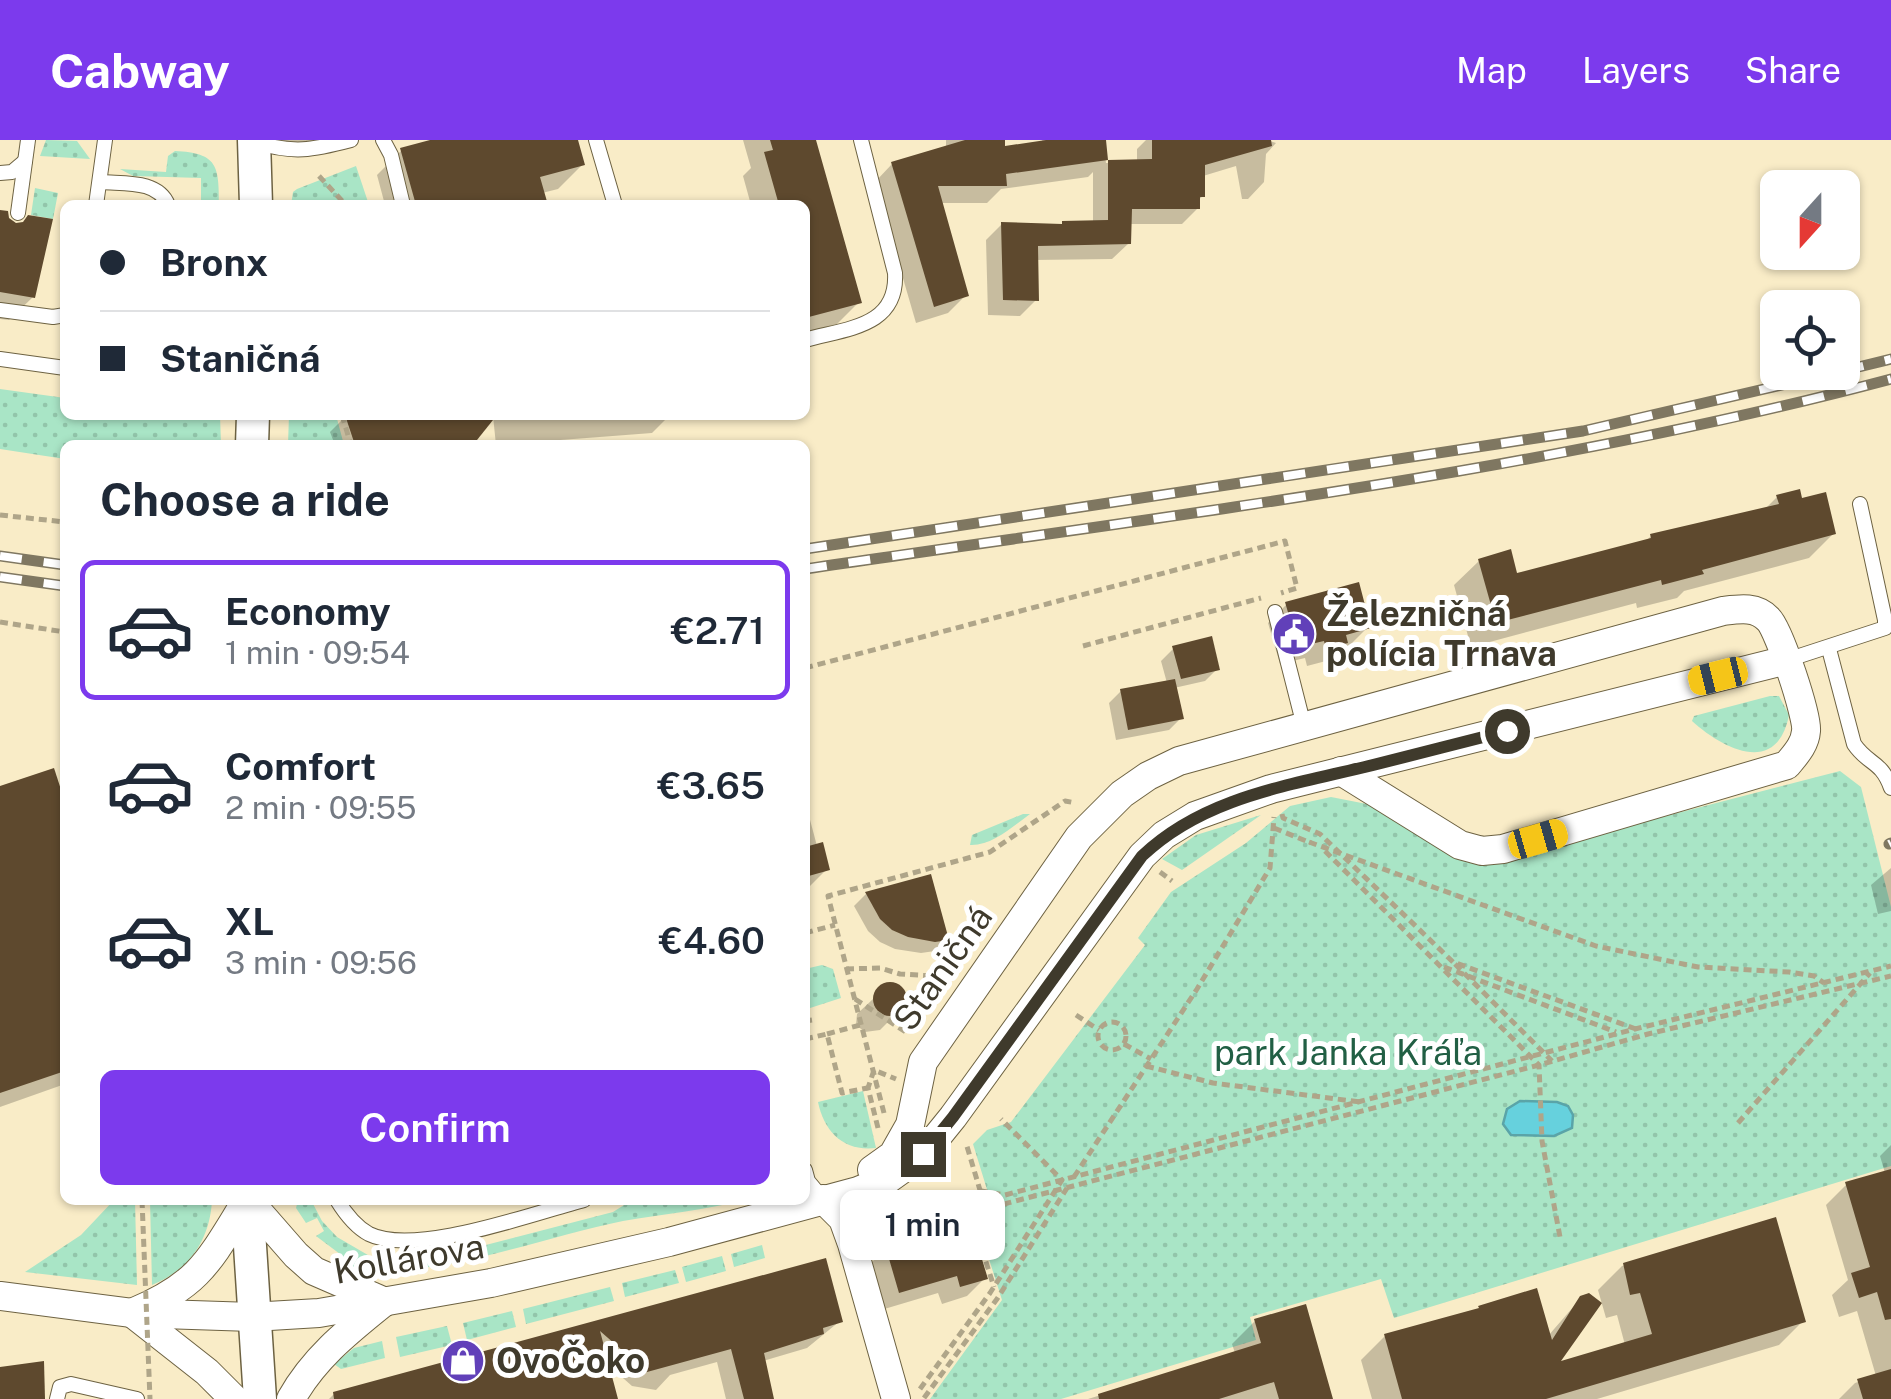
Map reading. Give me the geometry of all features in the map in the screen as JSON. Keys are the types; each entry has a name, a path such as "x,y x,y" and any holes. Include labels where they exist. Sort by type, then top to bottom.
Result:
{"street":[{"path":"252,141 256,200"},
{"name":"Staničná","path":"823,1199 893,1155 910,1125 923,1062 1080,836 1122,794 1179,761 1723,611 1746,608 1766,616 1779,632 1807,729 1800,749 1786,765 1503,850 1482,851 1460,845 1341,771"},
{"path":"823,1199 888,1179 923,1154 1130,872 1164,835 1210,810 1278,786 1787,660"},
{"path":"823,1199 843,1219 906,1397"},
{"name":"Kollárova","path":"810,1203 823,1199"},
{"path":"234,1399 207,1372 132,1313 161,1301 192,1280 244,1205"},
{"path":"247,1205 260,1399"},
{"path":"251,1205 296,1256 314,1270 384,1302 336,1340 292,1399"},
{"name":"Kollárova","path":"0,1296 132,1313 252,1317 319,1314 491,1284 670,1242 802,1205"}],"lane":[{"path":"18,213 28,140"},
{"path":"97,200 105,140"},
{"path":"252,141 283,151 313,150 351,140"},
{"path":"383,140 402,200"},
{"path":"596,140 614,200"},
{"path":"810,339 873,320 888,308 896,292 896,272 861,140"},
{"path":"0,173 12,172 25,160"},
{"path":"102,182 154,188 166,200"},
{"path":"0,310 60,315"},
{"path":"0,358 60,367"},
{"path":"1787,660 1884,628 1886,620 1860,504"},
{"path":"1275,612 1304,726"},
{"path":"1829,648 1854,744 1885,770 1891,788"},
{"path":"810,1183 823,1199"},
{"path":"340,1205 348,1217 370,1234 396,1241 427,1241 565,1205"},
{"path":"57,1399 60,1387 71,1384 137,1399"}],"path":[{"path":"319,176 341,200"},
{"path":"0,514 60,521"},
{"path":"810,667 1285,541 1298,588 1280,593"},
{"path":"1083,646 1262,598"},
{"path":"0,622 60,631"},
{"path":"885,1116 828,896 990,852 1065,801 1074,801 1089,812"},
{"path":"1074,1176 1270,868 1274,809"},
{"path":"1283,818 1320,834 1552,1062"},
{"path":"1274,828 1596,946 1698,967 1814,976 1836,989"},
{"path":"1309,842 1328,853 1539,1065 1542,1142 1560,1237"},
{"path":"810,932 835,925"},
{"path":"1453,962 1648,1034"},
{"path":"1441,966 1619,1033"},
{"path":"888,1225 899,1230 970,1212 1005,1194 1636,1028 1891,966"},
{"path":"846,969 880,968 900,974 950,977"},
{"path":"1738,1123 1872,971"},
{"path":"892,1204 894,1218 902,1222 986,1204 996,1206 1648,1034 1891,976"},
{"path":"853,998 909,1034"},
{"path":"1076,1015 1098,1030"},
{"path":"1110,1021 1119,1023 1125,1030 1124,1044 1116,1050 1102,1047 1098,1030 1110,1021"},
{"path":"810,1039 860,1026"},
{"path":"827,1034 842,1093 878,1086"},
{"path":"1124,1044 1151,1059"},
{"path":"1146,1066 1213,1083 1363,1102"},
{"path":"874,1070 904,1082"},
{"path":"874,1070 868,1088 882,1146"},
{"path":"1001,1120 1062,1180"},
{"path":"966,1143 986,1204"},
{"path":"906,1397 994,1287 1062,1180"},
{"path":"923,1399 996,1300 1069,1186"},
{"path":"904,1211 980,1192 1005,1194"},
{"path":"142,1205 150,1399"},
{"path":"970,1212 994,1287"},
{"path":"466,1347 468,1355"}],"green space":[{"path":"46,140 77,141 90,159 40,156"},
{"path":"175,151 189,152 208,159 216,171 219,200 201,200 201,178 133,176 120,169 166,172 168,156"},
{"path":"356,166 367,200 292,200 297,189"},
{"path":"35,188 58,193 53,219 31,215"},
{"path":"0,389 60,397 60,420 220,420 221,440 60,440 60,458 0,449"},
{"path":"289,420 337,420 343,440 288,440"},
{"path":"1779,696 1789,715 1783,734 1773,746 1761,751 1734,748 1692,721 1694,716"},
{"name":"park Janka Kráľa","path":"1840,771 1861,787 1891,907 1891,1166 1394,1318 1381,1279 1250,1317 1256,1340 1061,1399 930,1399 1002,1300 975,1215 993,1209 973,1144 987,1130 1011,1122 1145,945 1138,938 1171,892 1246,843 1290,806 1331,797 1377,806 1500,859"},
{"path":"1030,814 1002,835 970,845 972,835"},
{"path":"1261,815 1182,870 1162,859 1196,835"},
{"path":"822,965 833,969 841,998 810,1008 810,968"},
{"path":"863,1091 876,1148 854,1147 837,1137 825,1122 818,1102"},
{"path":"109,1205 135,1205 137,1285 25,1272 81,1235"},
{"path":"150,1205 211,1205 207,1228 195,1252 177,1271 152,1285"},
{"path":"314,1205 337,1237 373,1258 394,1263 443,1256 613,1212 624,1205 719,1205 623,1221 442,1265 370,1271 335,1267 340,1254 316,1236 324,1231 317,1218 306,1223 296,1208"},
{"path":"762,1245 765,1258 734,1267 731,1254"},
{"path":"722,1256 726,1271 686,1282 682,1267"},
{"path":"675,1270 679,1283 625,1297 622,1283"},
{"path":"610,1287 614,1301 526,1324 523,1309"},
{"path":"512,1311 516,1327 467,1340 463,1323"},
{"path":"447,1326 452,1345 400,1357 396,1337"},
{"path":"382,1341 385,1358 341,1369 334,1364 354,1348"}],"water":[{"path":"1520,1101 1568,1106 1573,1115 1572,1128 1554,1136 1511,1135 1503,1124 1507,1109"}],"building":[{"path":"430,140 578,140 585,165 540,177 547,200 415,200 400,148"},
{"path":"770,140 816,140 862,303 810,317 810,200 778,200 764,152 773,150"},
{"path":"965,140 1005,140 1005,146 1046,140 1106,140 1108,160 1006,174 1007,186 938,186 969,296 934,307 891,162"},
{"path":"1152,140 1271,140 1272,146 1205,165 1205,197 1200,197 1200,209 1132,209 1131,244 1038,246 1039,301 1003,300 1001,222 1062,224 1108,220 1108,160 1152,159"},
{"path":"0,210 8,211 9,218 16,223 23,222 28,215 53,219 35,298 0,292"},
{"path":"347,420 493,420 477,440 353,440"},
{"path":"1800,489 1802,498 1826,492 1836,534 1702,570 1704,574 1662,585 1661,580 1496,623 1478,559 1511,549 1517,573 1651,538 1650,534 1779,504 1776,495"},
{"path":"1359,582 1371,628 1346,635 1348,643 1326,649 1324,641 1298,647 1285,602"},
{"path":"1212,636 1220,670 1181,679 1172,646"},
{"path":"1175,679 1184,719 1128,730 1120,689"},
{"path":"54,768 60,787 60,1073 0,1093 0,786"},
{"path":"823,842 830,870 810,876 810,846"},
{"path":"931,874 949,940 935,942 892,930 880,919 865,892"},
{"path":"890,982 902,987 907,999 902,1011 890,1016 878,1011 873,999 878,987"},
{"path":"1891,1169 1891,1319 1885,1320 1877,1292 1859,1298 1851,1273 1870,1267 1845,1182"},
{"path":"1776,1217 1806,1322 1546,1399 1402,1399 1384,1334 1537,1288 1552,1340 1580,1296 1589,1293 1602,1303 1561,1361 1652,1334 1640,1293 1630,1295 1623,1263"},
{"path":"970,1220 988,1279 960,1287 957,1276 899,1293 885,1245"},
{"path":"826,1258 843,1322 823,1328 824,1334 764,1353 774,1399 744,1399 731,1349 647,1372 600,1331 618,1399 334,1399 333,1392"},
{"path":"1306,1304 1333,1399 1279,1399 1274,1382 1219,1399 1099,1399 1098,1394 1261,1343 1254,1319"},
{"path":"44,1361 45,1399 0,1399 0,1367"},
{"path":"1891,1369 1891,1399 1863,1399 1857,1379"}],"railway":[{"path":"1860,367 1891,359"},
{"path":"810,568 1487,466 1623,441 1891,379"},
{"path":"810,548 1583,431 1760,390"},
{"path":"0,556 60,564"},
{"path":"0,577 60,585"}],"place":[{"name":"Železničná polícia Trnava","path":"1294,634"},
{"name":"OvoČoko","path":"463,1361"}],"route":[{"path":"923,1154 1142,856 1164,835 1195,816 1278,786 1507,731"}]}
